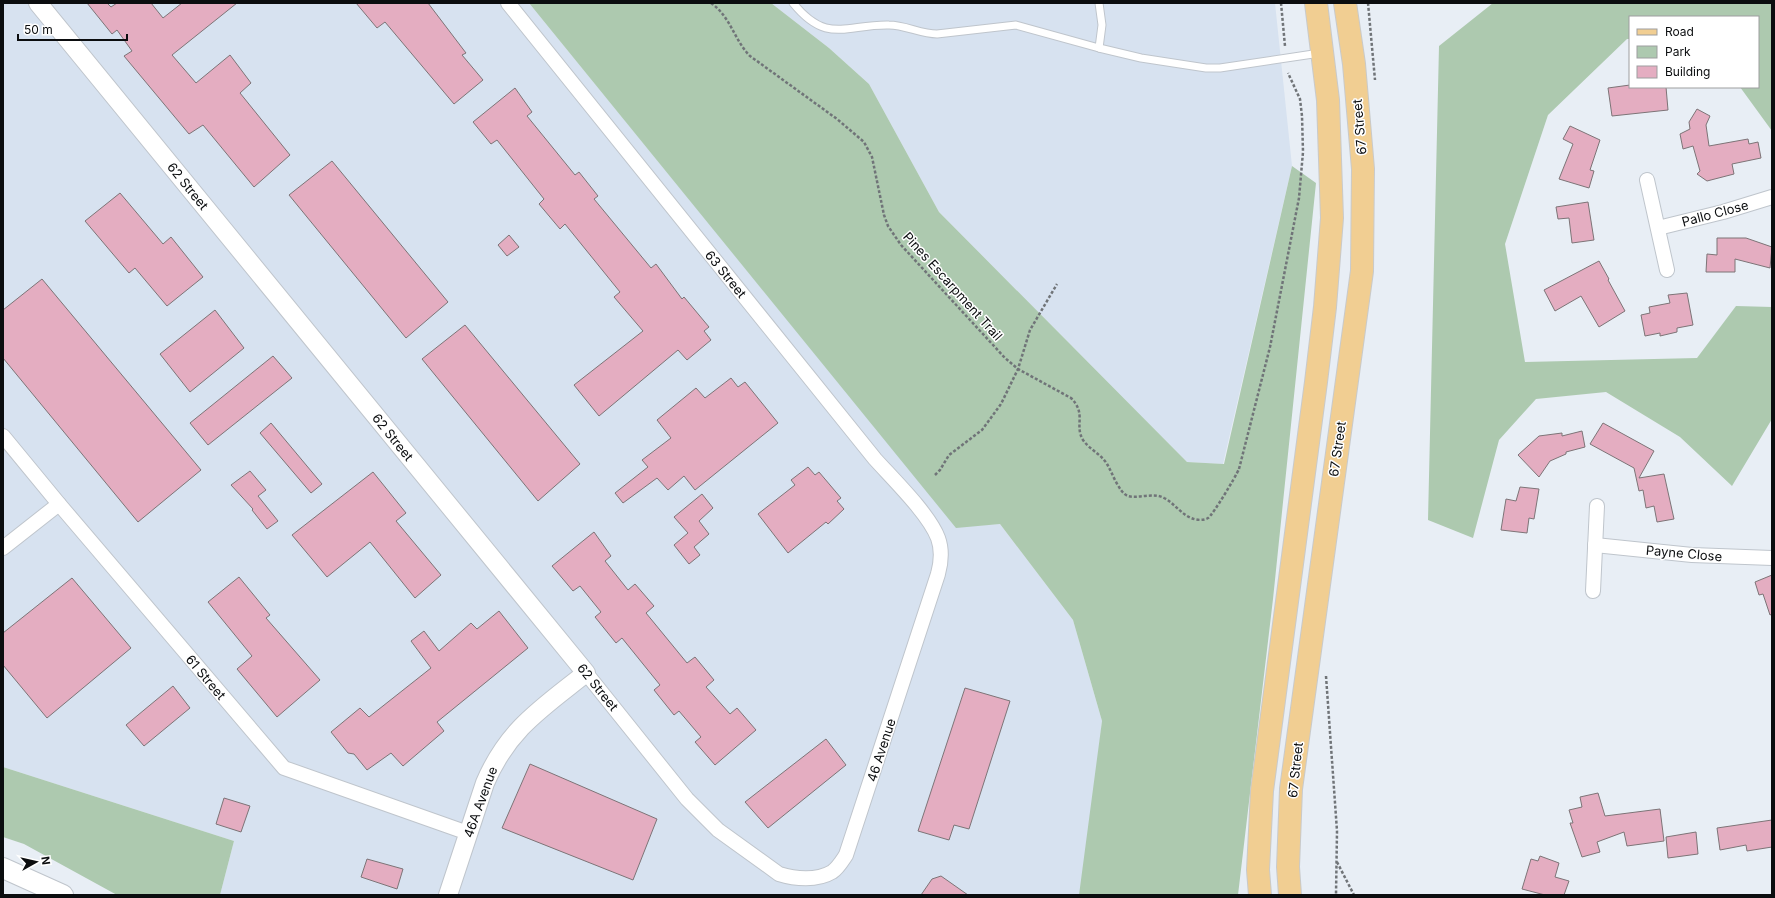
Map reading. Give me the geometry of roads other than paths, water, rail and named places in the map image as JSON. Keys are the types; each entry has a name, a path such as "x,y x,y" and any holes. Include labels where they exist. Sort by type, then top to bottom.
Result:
{"main road":[{"path":"1260,895 1258,870 1262,791 1316,382 1325,307 1332,218 1328,100 1316,3"},
{"name":"67 Street","path":"1290,895 1288,867 1291,789 1362,271 1363,169 1354,64 1345,3"},
{"path":"3,868 63,895"}],"street":[{"name":"62 Street","path":"38,3 586,673 687,799 718,830 757,860"},
{"name":"63 Street","path":"508,3 875,459 930,521 940,546"},
{"path":"1647,180 1667,270"},
{"name":"Pallo Close","path":"1658,228 1723,212 1772,197"},
{"name":"61 Street","path":"3,436 284,768 468,833"},
{"path":"3,548 59,504"},
{"path":"1593,591 1597,506"},
{"name":"Payne Close","path":"1595,545 1692,555 1772,558"},
{"name":"46 Avenue","path":"757,860 779,874 790,878 802,878 816,877 833,872 846,855 938,574 940,546"},
{"name":"46A Avenue","path":"448,895 492,766 509,739 525,722 586,673"}],"lane":[{"path":"793,3 806,17 823,27 834,30 888,25 937,34 1016,25 1141,58 1213,68 1323,53"},
{"path":"1099,48 1102,25 1100,3"}]}
